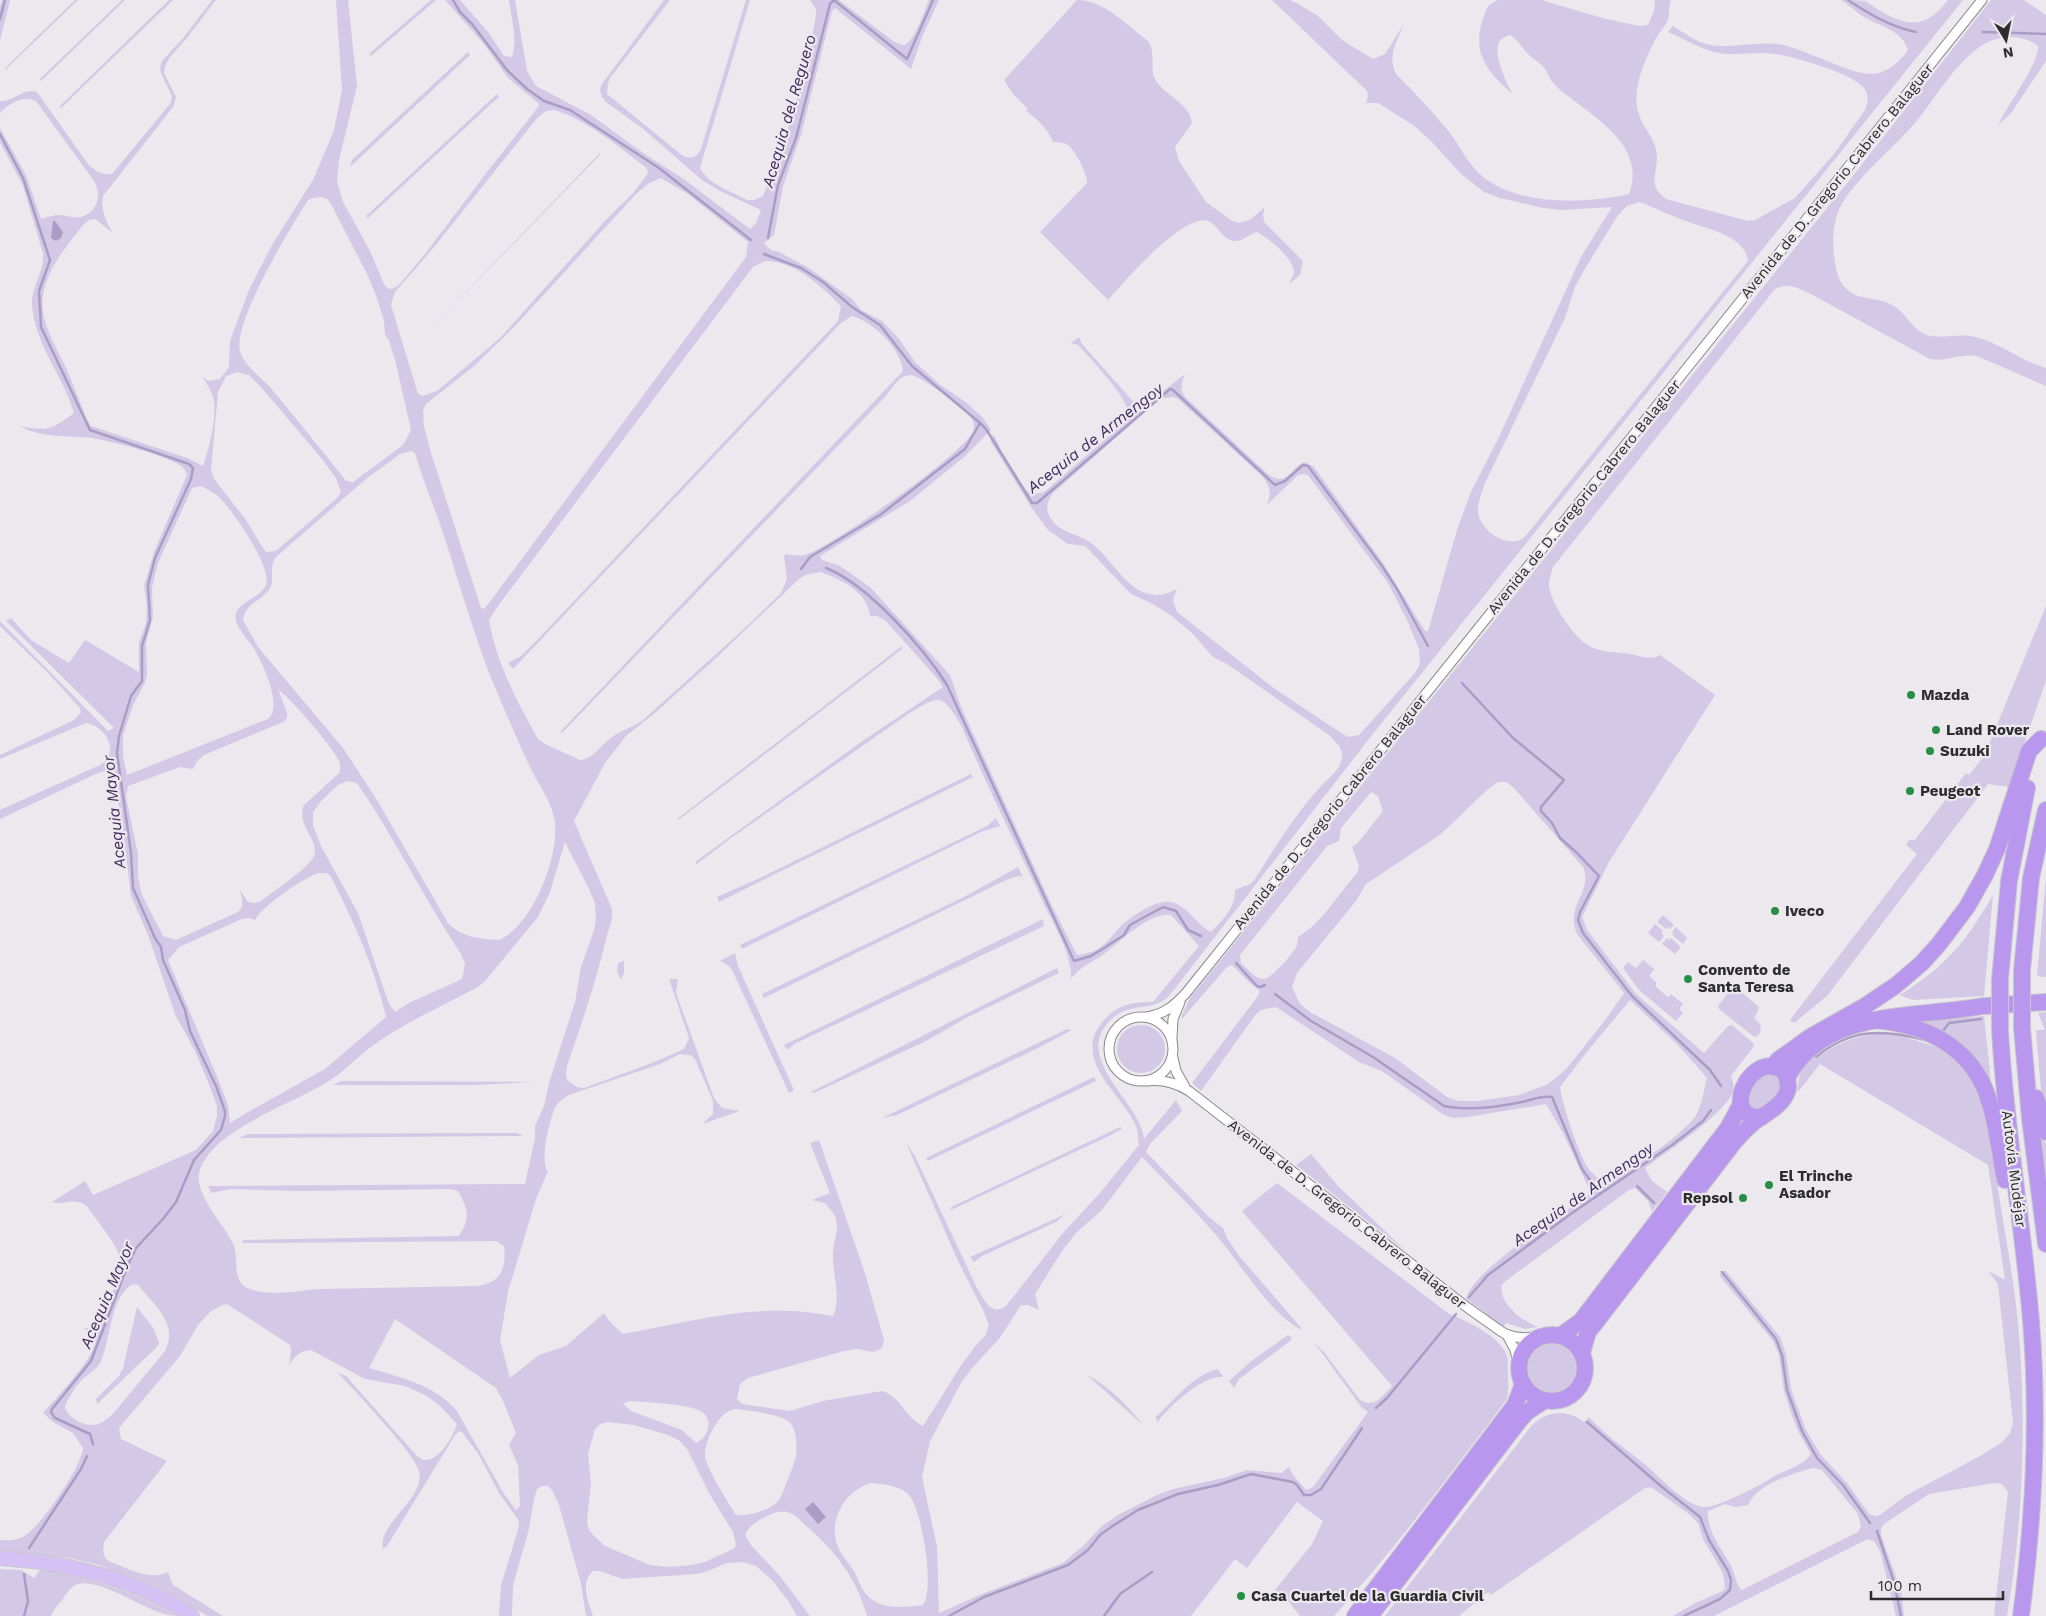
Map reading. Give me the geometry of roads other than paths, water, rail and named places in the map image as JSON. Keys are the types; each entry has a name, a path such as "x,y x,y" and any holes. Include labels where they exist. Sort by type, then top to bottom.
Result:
{"highway":[{"name":"Autovía Mudéjar","path":"2021,1616 2030,1541 2035,1452 2034,1365 2024,1247 2008,1123 2000,1030 2000,979 2006,902 2012,859 2026,794 2044,732"},
{"path":"1545,1400 1530,1392 1523,1384 1519,1367 1522,1355 1530,1344 1553,1336 1581,1321 1728,1128 1741,1104 1742,1093 1750,1077 1760,1070 1773,1066 1798,1045 1880,997 1912,972 1939,944 1958,920 1992,861 2030,752 2044,732"},
{"name":"Autovía Mudéjar","path":"2046,810 2031,878 2022,970 2022,1028 2025,1074 2046,1244"},
{"path":"1787,1078 1797,1060 1811,1047 1842,1031 1872,1020 1984,1006 2046,1002"},
{"path":"1837,1022 1914,1009 1984,1006"},
{"path":"1872,1020 1904,1024 1936,1036 1954,1047 1974,1070 1983,1086 1992,1111 2015,1237 2024,1247"},
{"path":"1582,1353 1588,1332 1735,1141 1748,1127 1772,1111 1782,1099 1788,1088 1787,1078 1781,1070 1773,1066"},
{"path":"2025,1074 2035,1096 2046,1132"},
{"path":"1741,1104 1749,1115 1762,1117"},
{"path":"1370,1616 1530,1409 1545,1400 1564,1399 1580,1387 1586,1370 1582,1353 1575,1344 1553,1336"},
{"path":"1355,1616 1515,1405 1523,1384"}],"main road":[{"path":"0,1558 54,1563 107,1575 150,1592 192,1616"}],"street":[{"name":"Avenida de D. Gregorio Cabrero Balaguer","path":"1146,1017 1154,1016 1170,1009 1186,994 1982,0"},
{"name":"Avenida de D. Gregorio Cabrero Balaguer","path":"1172,1038 1173,1019 1186,994"},
{"path":"1146,1017 1162,1024 1172,1038 1173,1055 1166,1070 1157,1078 1146,1081 1134,1080 1119,1072 1110,1058 1110,1046 1116,1030 1124,1022 1134,1018 1146,1017"},
{"name":"Avenida de D. Gregorio Cabrero Balaguer","path":"1173,1055 1179,1078 1189,1090"},
{"name":"Avenida de D. Gregorio Cabrero Balaguer","path":"1146,1081 1164,1080 1189,1090 1453,1296 1507,1335"},
{"path":"1507,1335 1523,1338 1553,1336"},
{"path":"1507,1335 1515,1350 1519,1367"}],"waterway":[{"name":"Acequia Mayor","path":"0,19 5,0"},
{"path":"453,0 460,12 472,24 507,70 527,89 544,101 570,110 659,168 751,240"},
{"name":"Acequia del Reguero","path":"768,238 778,185 796,138 830,4 834,0 907,59 933,0"},
{"name":"Acequia del Reguero","path":"1848,0 1880,19 1916,32"},
{"name":"Acequia del Reguero","path":"1983,32 2046,34"},
{"name":"Acequia Mayor","path":"0,134 23,178 50,260 39,291 41,327 90,430 189,464 193,468 191,479 155,558 148,585 150,620 142,646 142,681 131,696 119,736 117,753 131,853 133,888 155,938 161,947 163,960 185,1010 190,1031 216,1086 225,1116 221,1130 194,1160 176,1202 136,1248 91,1361 52,1409 51,1412 55,1418 90,1434 93,1444"},
{"path":"764,254 801,268 823,282 852,307 880,325 912,366 980,423 965,449 880,515 810,557 801,569"},
{"name":"Acequia de Armengoy","path":"980,423 986,429 1032,503 1037,503 1170,389 1173,390 1275,485 1285,481 1303,465 1308,466 1382,566 1397,589 1428,646"},
{"path":"826,568 859,588 893,618 924,653 947,685 1074,961 1091,956 1124,935 1130,925 1163,907 1176,911 1188,930 1201,936"},
{"name":"Acequia de Armengoy","path":"1462,683 1513,738 1564,780 1541,807 1541,811 1552,823 1560,838 1599,876 1580,912 1578,920 1583,933 1632,996 1710,1070 1721,1086"},
{"path":"1236,963 1257,986 1265,985"},
{"path":"1275,994 1311,1021 1373,1057 1444,1106 1483,1108 1513,1104 1540,1097 1552,1097 1582,1169 1600,1194"},
{"path":"1943,1031 1949,1023 1981,1019"},
{"path":"1816,1057 1829,1047 1855,1036 1881,1033 1910,1036 1925,1040"},
{"name":"Acequia de Armengoy","path":"1469,1297 1488,1275 1572,1213 1672,1145 1703,1121 1711,1110"},
{"path":"1637,1186 1654,1203"},
{"path":"1722,1272 1776,1339 1782,1355 1787,1390 1802,1431 1817,1458 1843,1485 1870,1523"},
{"name":"Acequia de Armengoy","path":"1376,1408 1387,1398 1456,1314"},
{"path":"1587,1422 1700,1517 1709,1540 1728,1571 1731,1580 1730,1590 1720,1599 1684,1616"},
{"name":"Acequia de Armengoy","path":"949,1616 984,1597 1068,1565 1088,1550 1100,1535 1114,1525 1138,1510 1178,1494 1218,1485 1251,1474 1293,1482 1304,1495 1311,1495 1321,1489 1362,1428"},
{"name":"Acequia Mayor","path":"29,1548 81,1469 87,1456"},
{"path":"1877,1531 1894,1582 1901,1616"},
{"path":"1104,1616 1120,1594 1152,1572"},
{"name":"Acequia Mayor","path":"24,1574 28,1601 24,1616"}],"place":[{"name":"Mazda","path":"1911,695"},
{"name":"Land Rover","path":"1936,730"},
{"name":"Suzuki","path":"1930,751"},
{"name":"Peugeot","path":"1910,791"},
{"name":"Iveco","path":"1775,911"},
{"name":"Convento de Santa Teresa","path":"1688,979"},
{"name":"El Trinche Asador","path":"1769,1185"},
{"name":"Repsol","path":"1743,1198"},
{"name":"Casa Cuartel de la Guardia Civil","path":"1241,1596"}]}
